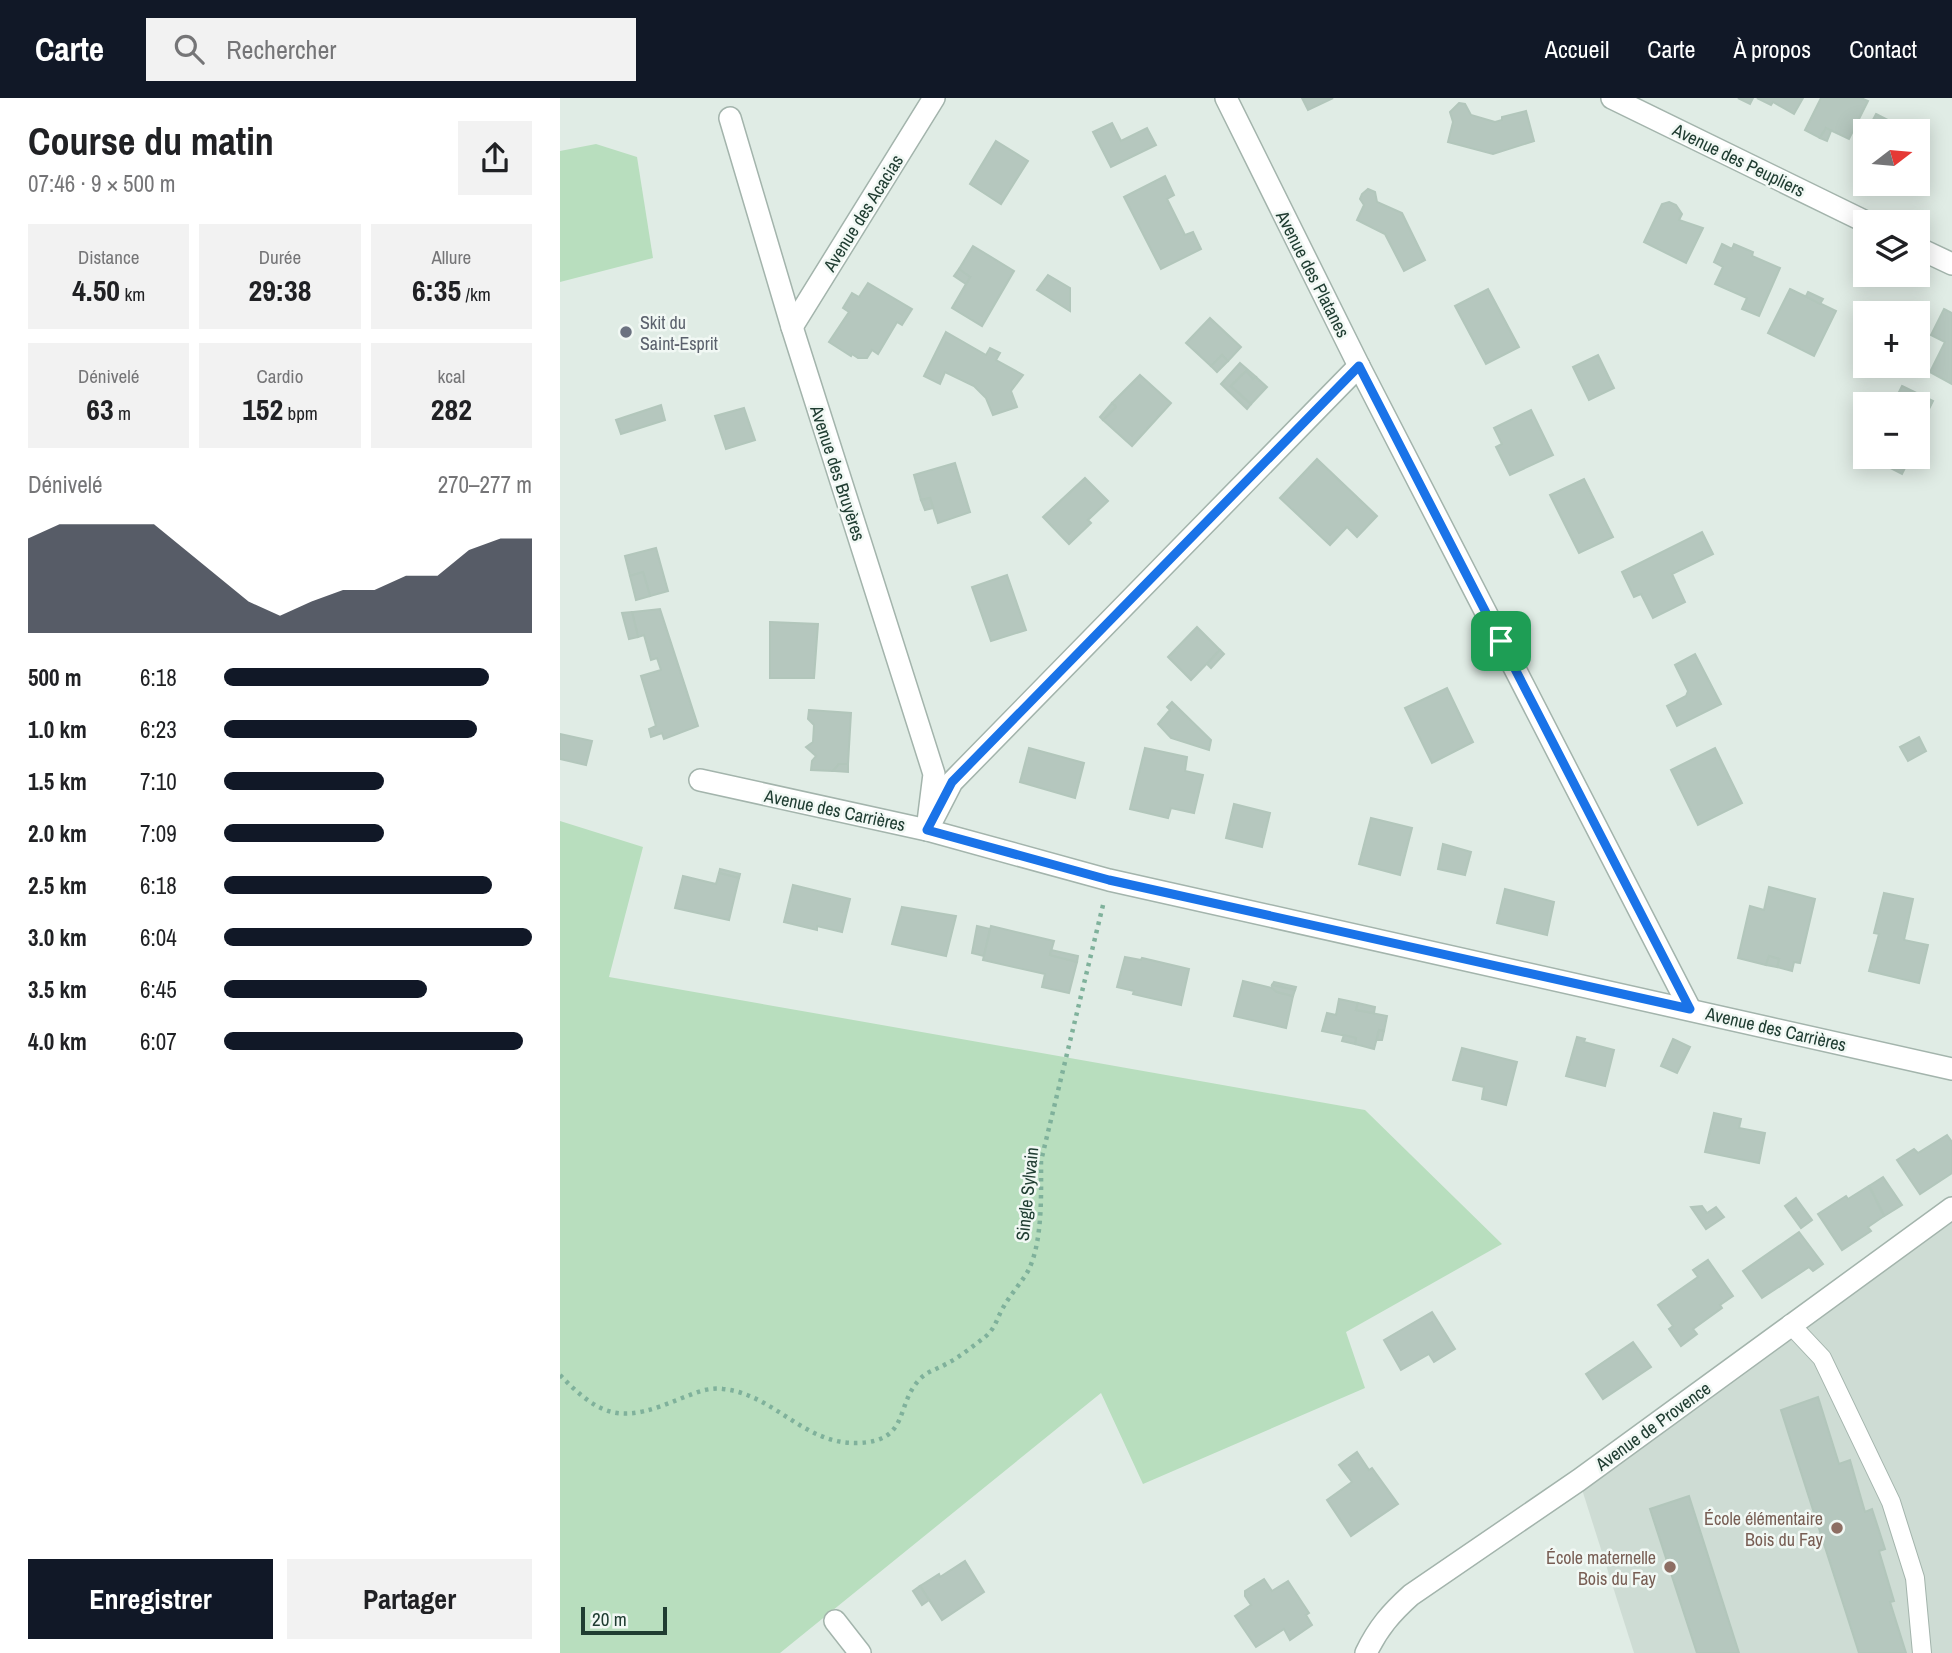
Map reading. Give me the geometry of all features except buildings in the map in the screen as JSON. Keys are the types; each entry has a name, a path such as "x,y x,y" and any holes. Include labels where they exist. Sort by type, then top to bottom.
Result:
{"street":[{"name":"Avenue des Acacias","path":"792,327 934,98"},
{"name":"Avenue des Platanes","path":"1226,98 1359,366 1690,1009"},
{"name":"Avenue des Peupliers","path":"1617,99 1853,216"},
{"name":"Avenue des Bruyères","path":"730,118 792,327 934,774 927,830"},
{"path":"1930,254 1952,264"},
{"path":"927,830 952,782 1359,366"},
{"name":"Avenue des Carrières","path":"700,780 927,830 1109,880 1952,1069"},
{"name":"Avenue de Provence","path":"1366,1653 1377,1630 1391,1612 1411,1595 1579,1480 1952,1208"},
{"path":"835,1621 860,1653"}],"lane":[{"path":"1790,1324 1822,1358 1891,1502 1915,1578 1922,1653"}],"path":[{"name":"Single Sylvain","path":"560,1375 588,1402 612,1414 632,1414 707,1389 721,1388 763,1401 811,1433 855,1443 886,1436 900,1423 919,1380 929,1371 947,1364 988,1334 998,1322 1002,1309 1031,1262 1035,1252 1041,1197 1041,1161 1109,880"}],"shaded area":[{"name":"École élémentaire Bois du Fay","path":"1952,1220 1952,1653 1634,1653 1579,1480"}],"green space":[{"path":"596,144 637,157 653,258 560,282 560,151"},
{"path":"560,821 643,847 609,977 1365,1110 1502,1244 1346,1332 1365,1388 1143,1484 1101,1393 780,1653 560,1653"}],"place":[{"name":"Skit du Saint-Esprit","path":"626,332"},
{"name":"École élémentaire Bois du Fay","path":"1837,1528"},
{"name":"École maternelle Bois du Fay","path":"1670,1567"}],"route":[{"path":"1359,366 1501,641 1690,1009 1109,880 927,830 952,782 1359,366"}]}
